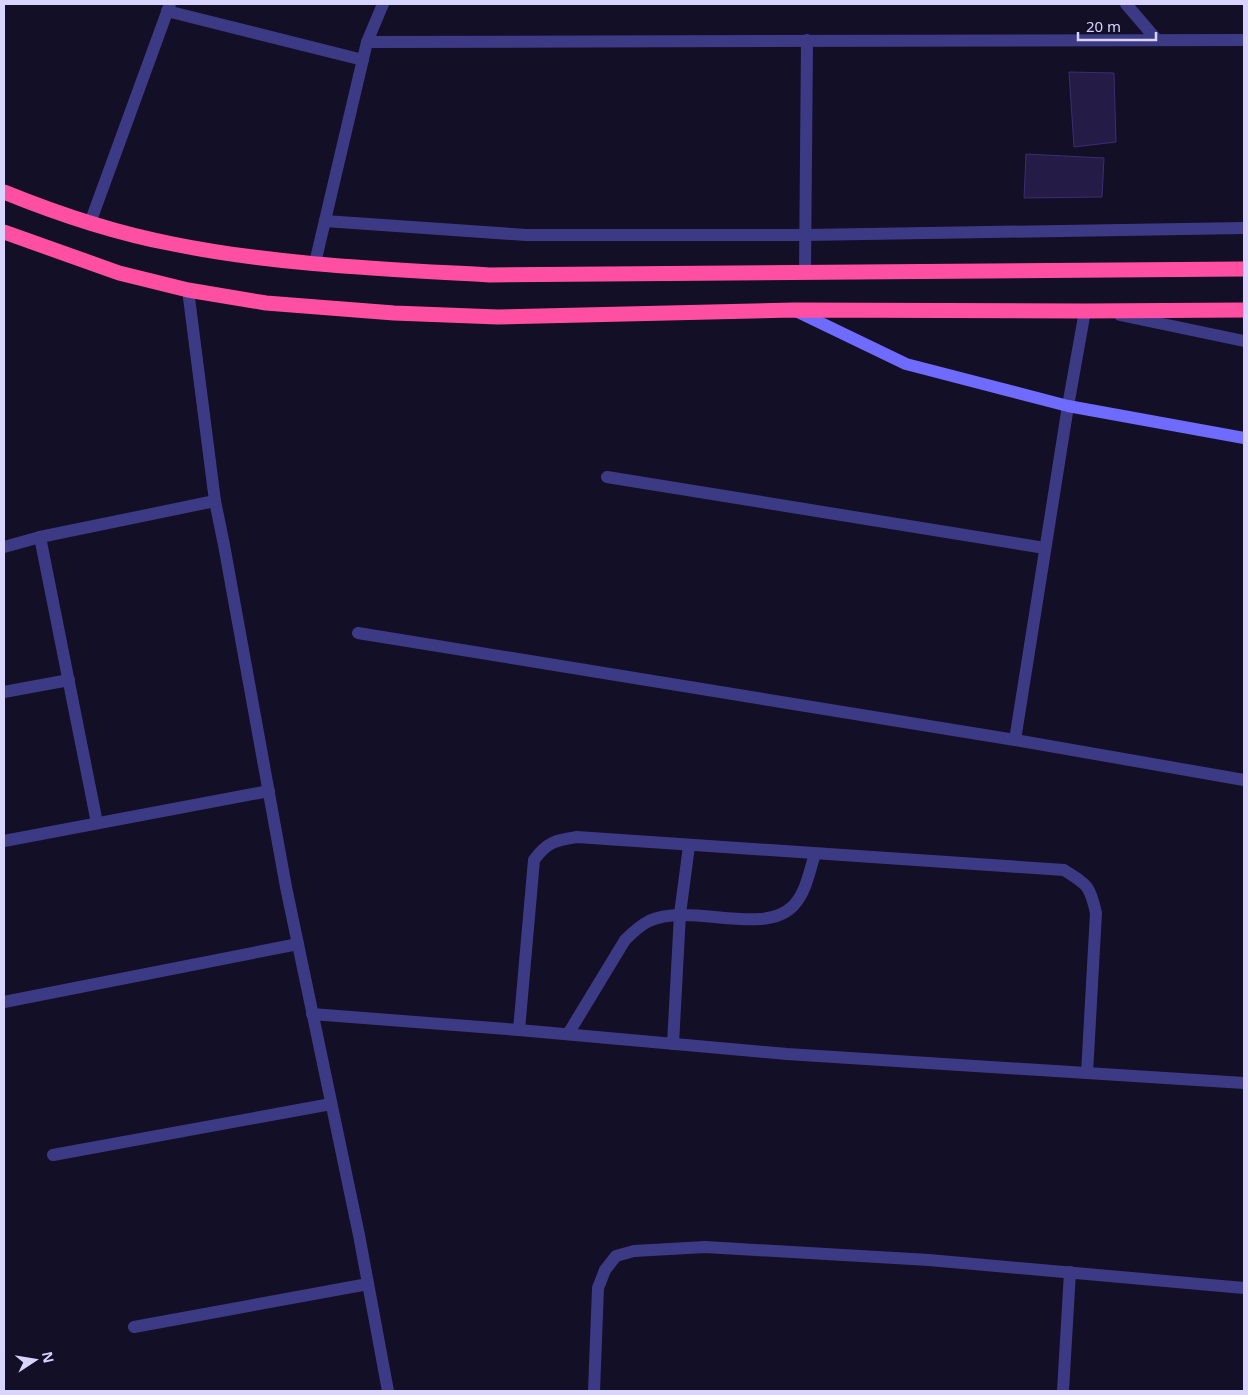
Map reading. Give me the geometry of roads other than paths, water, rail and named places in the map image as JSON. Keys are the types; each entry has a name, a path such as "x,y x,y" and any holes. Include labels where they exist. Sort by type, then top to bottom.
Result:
{"highway":[{"path":"4,192 90,223 172,244 212,251 264,259 489,275 1244,269"},
{"path":"4,232 119,273 188,290 276,304 394,313 489,316 794,310 1085,312 1244,310"}],"street":[{"path":"316,263 363,60 383,4"},
{"path":"1126,4 1157,40"},
{"path":"90,223 168,8 363,60"},
{"path":"805,272 807,40"},
{"path":"368,42 1244,40"},
{"path":"325,221 526,234 805,235 1244,228"},
{"path":"188,290 215,501 298,944 368,1284 388,1391"},
{"path":"794,310 906,364 1068,406 1244,438"},
{"path":"1103,311 1244,341"},
{"path":"1015,740 1068,406 1085,312"},
{"path":"607,477 1045,548"},
{"path":"4,547 40,537 215,501"},
{"path":"40,537 97,823"},
{"path":"358,633 1015,740 1244,780"},
{"path":"4,692 69,680"},
{"path":"4,841 269,792"},
{"path":"518,1030 534,860 542,849 557,840 577,837 1064,870 1079,879 1091,891 1096,913 1087,1073"},
{"path":"673,1044 680,914 689,846"},
{"path":"568,1034 625,940 638,927 650,920 680,914 758,920 778,917 792,907 802,895 815,854"},
{"path":"4,1002 298,944"},
{"path":"312,1014 568,1034 787,1054 1244,1083"},
{"path":"53,1155 331,1104"},
{"path":"594,1391 598,1288 605,1270 616,1256 634,1250 705,1247 929,1260 1244,1288"},
{"path":"1063,1391 1070,1272"},
{"path":"134,1327 368,1284"}]}
